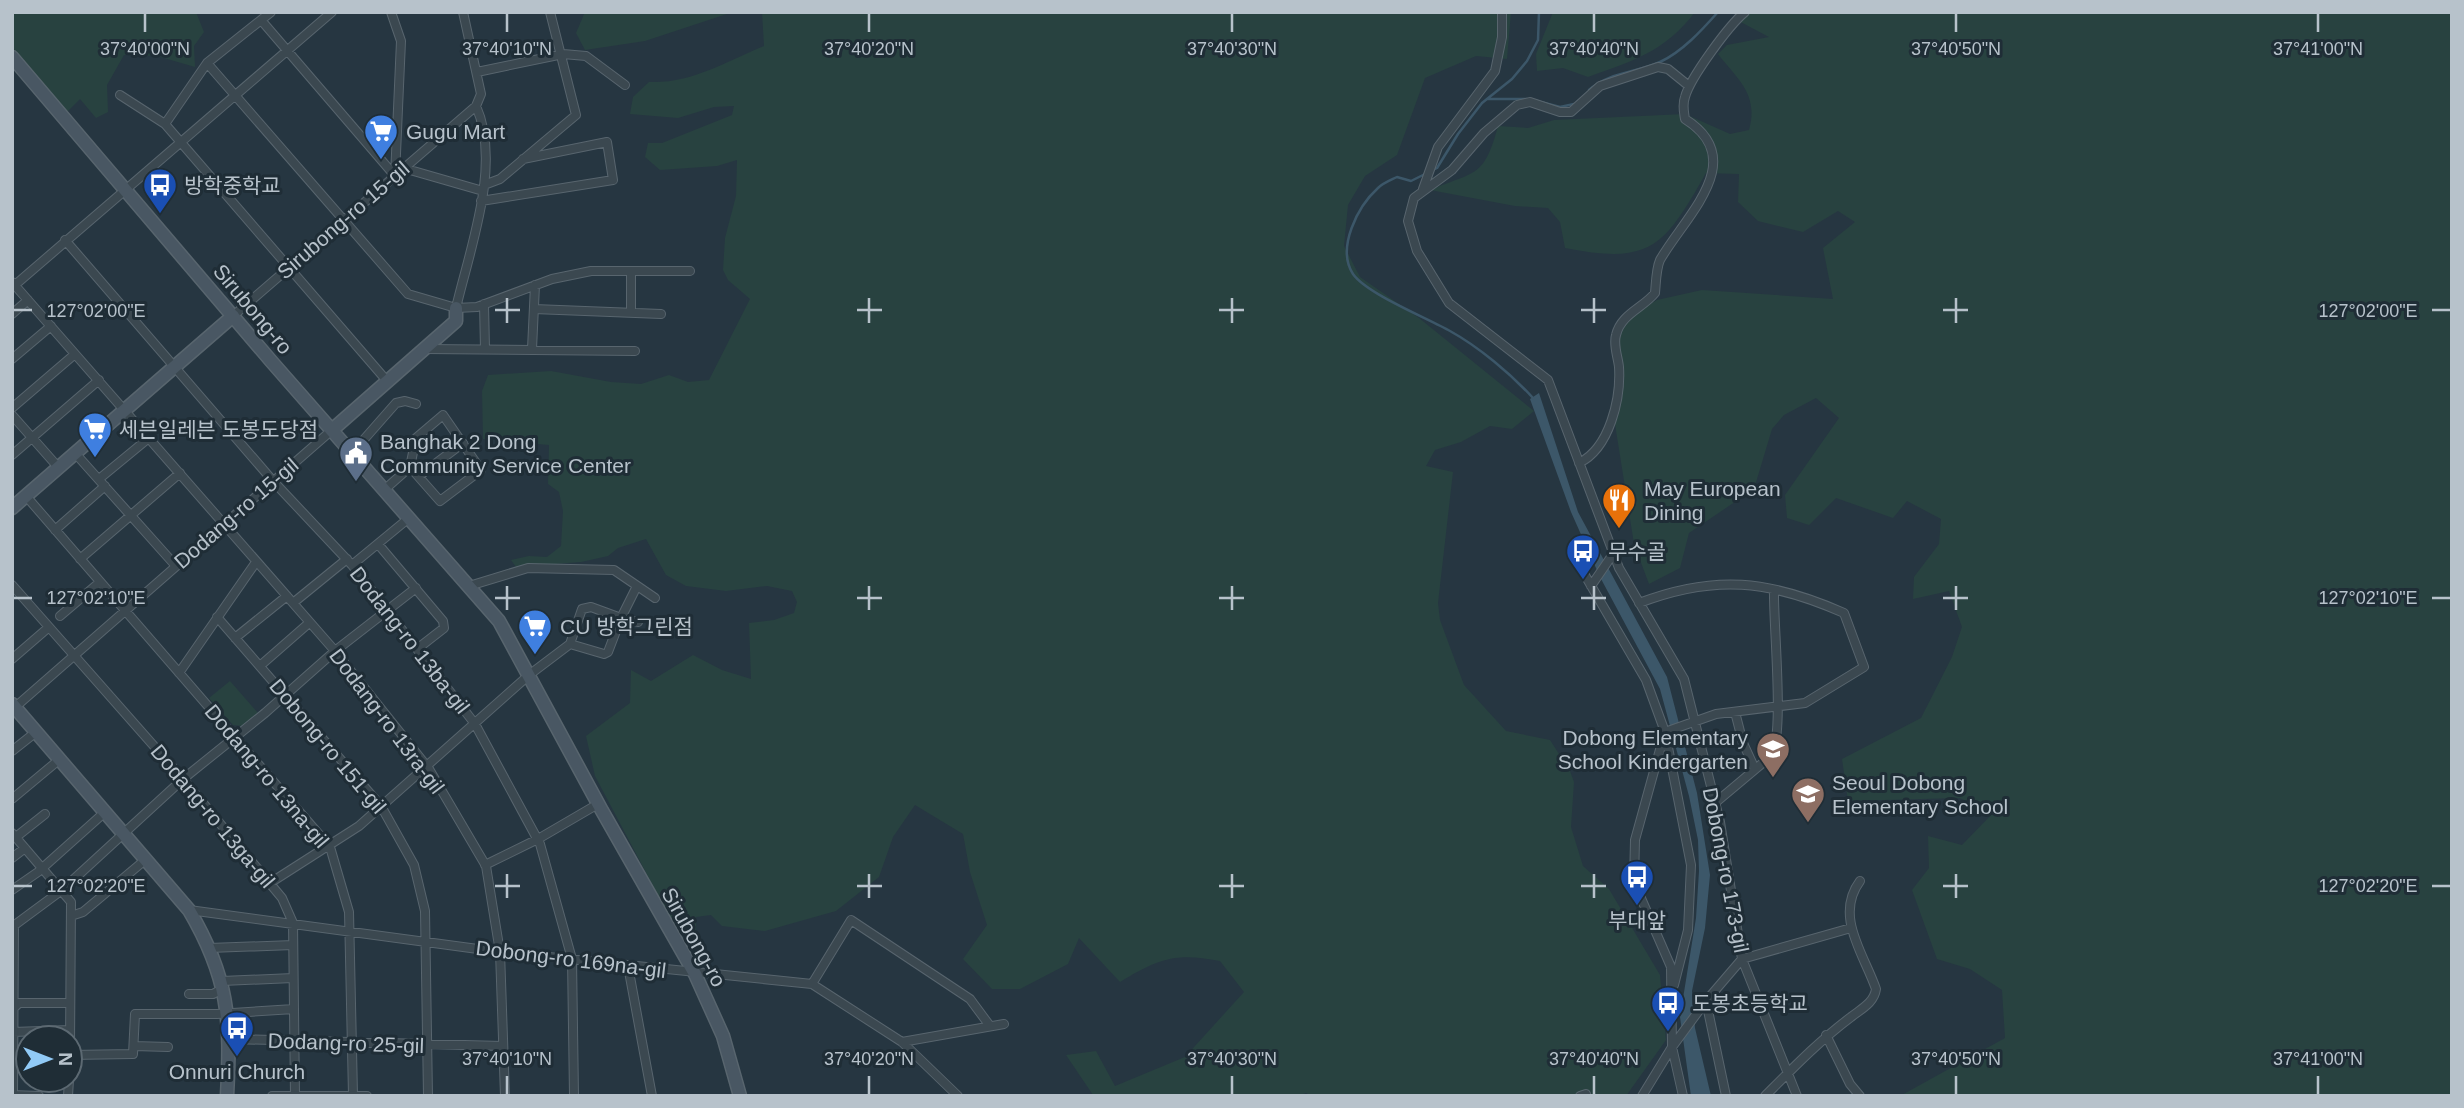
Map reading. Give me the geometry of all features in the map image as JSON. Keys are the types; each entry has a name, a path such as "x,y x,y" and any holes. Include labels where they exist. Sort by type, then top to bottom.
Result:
{"street":[{"path":"165,124 207,63 271,12"},
{"path":"14,283 332,12"},
{"path":"391,12 401,41 395,176"},
{"path":"332,430 456,321 456,307 484,188 484,131 476,106 481,94 463,12"},
{"path":"403,168 484,188 500,179 576,115 563,54 550,12"},
{"name":"Dobong-ro 173-gil","path":"1502,12 1502,37 1490,81 1452,128 1432,161 1424,187 1410,204 1408,221 1414,242 1431,277 1454,308 1546,377 1580,463 1611,556 1674,657 1715,803 1742,959 1797,1096"},
{"path":"1580,463 1604,436 1614,416 1619,396 1615,338 1619,327 1655,293 1659,262 1673,244 1714,170 1715,154 1711,142 1698,127 1685,119 1683,106 1689,86 1731,24 1745,12"},
{"path":"261,20 395,176"},
{"path":"477,72 563,54 586,56 625,85"},
{"name":"Sirubong-ro","path":"12,57 499,621 598,804 695,974 723,1036 740,1096"},
{"path":"207,63 408,294 456,307 484,304 535,285 591,271 690,271"},
{"path":"1424,187 1452,170 1489,129 1521,103 1532,102 1560,112 1570,112 1600,86 1658,67 1671,71 1689,86"},
{"path":"120,95 165,124 387,381"},
{"name":"Sirubong-ro 15-gil","path":"233,316 476,106"},
{"path":"481,201 613,180 607,142 523,159"},
{"name":"Dodang-ro 13ba-gil","path":"65,240 273,481 350,562 475,724 538,839 572,959 574,1096"},
{"path":"631,272 631,313"},
{"name":"Dodang-ro 13ra-gil","path":"14,283 335,651 427,767 485,864 500,952 505,1096"},
{"path":"532,349 535,285"},
{"path":"12,313 28,300"},
{"path":"484,304 485,349"},
{"path":"534,309 662,314"},
{"path":"12,508 233,316"},
{"path":"12,359 51,326"},
{"path":"426,349 635,351"},
{"path":"12,408 75,354"},
{"path":"12,455 99,380"},
{"path":"352,453 396,403 405,401 416,404"},
{"path":"12,415 58,467"},
{"path":"384,490 410,467 416,438 443,415 480,466 480,474 440,501 410,467"},
{"name":"Dodang-ro 15-gil","path":"13,707 332,430"},
{"path":"55,530 150,438"},
{"path":"419,476 463,443"},
{"path":"75,453 175,565"},
{"path":"80,559 180,473"},
{"name":"Dodang-ro 13na-gil","path":"26,496 330,847 349,912 351,931 353,1095"},
{"path":"235,638 290,599 378,544 409,518"},
{"path":"378,544 444,625 417,649"},
{"path":"1593,585 1611,556"},
{"path":"180,673 256,562"},
{"path":"1578,565 1593,585 1646,680 1666,732 1691,865 1688,930 1674,985 1673,1045 1683,1096"},
{"path":"469,586 512,571 555,567 614,570 655,598"},
{"path":"60,617 100,582"},
{"path":"1639,603 1708,583 1774,590 1816,601 1844,613 1864,667 1813,699 1694,721 1666,732"},
{"name":"Dodang-ro 13ga-gil","path":"12,585 183,779 282,898 293,923 295,1095"},
{"path":"570,644 608,652 637,586"},
{"path":"39,1096 13,1095 13,927 62,890 183,779 335,651 416,588"},
{"path":"1715,803 1774,752 1778,707 1773,625 1774,590"},
{"path":"270,884 330,847 427,767 529,675 570,644 585,607 638,622"},
{"name":"Dobong-ro 151-gil","path":"217,617 381,806 414,865 425,911 427,942 428,1096"},
{"path":"261,665 309,624"},
{"path":"12,659 49,627"},
{"path":"13,707 189,910 209,948 223,984 229,1013 227,1096"},
{"path":"1735,712 1743,743 1754,767"},
{"path":"12,751 36,732"},
{"path":"1666,732 1635,840 1634,882 1665,947 1674,985"},
{"path":"12,799 60,759"},
{"path":"485,864 538,839 598,804"},
{"path":"12,890 105,812"},
{"path":"45,814 14,835 71,902 70,1024"},
{"path":"12,858 25,848"},
{"path":"71,916 83,912 145,860"},
{"path":"1765,1096 1787,1070 1826,1035 1874,999 1876,989 1851,928 1849,902 1860,881"},
{"name":"Dobong-ro 169na-gil","path":"189,910 500,952 812,984 902,1042 958,1096"},
{"path":"812,984 851,920 970,999 990,1026"},
{"path":"1642,1096 1673,1045 1742,959 1851,928"},
{"path":"209,948 293,946"},
{"path":"628,966 652,1096"},
{"path":"189,994 213,994 223,984 293,978"},
{"path":"13,1009 19,1003 70,1003"},
{"path":"1703,1005 1726,1096"},
{"path":"84,1055 133,1054 135,1014 294,1009"},
{"path":"902,1042 1004,1024"},
{"path":"1826,1035 1850,1084 1860,1096"},
{"name":"Dodang-ro 25-gil","path":"230,1039 503,1046"},
{"path":"134,1046 168,1048"},
{"path":"272,1096 367,1096"}],"green space":[{"path":"12,12 196,12 204,32 194,46 195,67 157,56 124,55 107,85 108,112 96,118 80,99 67,112 12,47"},
{"path":"585,12 733,12 645,41 585,50 576,33"},
{"path":"762,12 1511,12 1507,59 1476,56 1425,78 1397,155 1365,176 1348,205 1344,246 1360,277 1419,318 1534,411 1512,429 1490,426 1461,442 1435,450 1426,466 1453,472 1438,603 1440,620 1464,685 1506,731 1550,740 1570,771 1574,782 1571,827 1583,866 1609,889 1660,975 1666,1040 1626,1096 1312,1096 1306,1093 1297,1096 1093,1095 1066,1055 1096,1051 1115,1086 1185,1057 1244,992 1220,961 1204,958 1167,959 1120,982 1079,938 1068,964 1020,989 992,989 963,959 987,925 970,872 963,834 915,805 893,837 879,877 836,911 765,931 722,926 711,915 696,917 696,931 679,935 595,776 586,736 630,703 631,670 651,681 693,655 722,670 751,679 749,623 774,620 794,613 797,602 792,591 767,586 726,591 686,586 666,575 646,539 618,548 608,556 581,562 516,567 511,560 529,556 547,557 561,546 563,511 559,492 548,484 549,445 483,439 482,391 488,375 551,371 611,382 641,384 669,375 688,382 709,380 750,299 728,280 723,270 725,238 736,196 737,160 717,166 660,170 645,157 648,143 662,143 732,115 734,106 714,107 678,118 630,114 633,97 649,82 664,82 694,75 764,46"},
{"path":"1553,12 1695,12 1672,37 1647,54 1588,77 1563,68 1537,71 1536,54"},
{"path":"1737,12 2452,12 2452,1096 1900,1096 2005,1038 2002,990 1970,969 1937,959 1912,890 1929,868 1928,836 1962,845 1994,812 1959,798 1848,801 1842,759 1921,718 1952,657 1962,627 1949,591 1913,599 1914,577 1939,544 1941,519 1907,501 1893,518 1836,498 1809,525 1787,518 1785,495 1839,418 1816,398 1784,415 1772,429 1754,489 1689,533 1680,568 1649,584 1634,544 1615,424 1614,339 1629,316 1657,300 1702,290 1833,299 1823,248 1855,222 1838,211 1803,232 1758,221 1738,202 1739,174 1706,173 1666,234 1652,245 1617,254 1594,253 1565,248 1560,222 1548,208 1515,206 1430,190 1476,170 1488,155 1498,126 1528,128 1554,120 1685,114 1730,134 1749,130 1749,97 1718,54 1727,45 1769,37 1733,18"},
{"path":"230,681 258,713 243,726 233,725 209,698"}],"water":[{"path":"1539,393 1578,512 1667,677 1697,793 1710,875 1705,928 1692,991 1695,1028 1711,1096 1691,1096 1680,1017 1696,918 1699,871 1698,840 1689,796 1660,689 1600,577 1571,512 1530,399"}],"waterway":[{"path":"1431,171 1437,168 1482,103 1512,79 1527,61 1538,40 1539,12"},
{"path":"1589,90 1614,76 1651,66 1668,58 1691,40 1718,12"},
{"path":"1488,99 1527,99"},
{"path":"1533,100 1560,107 1574,104"},
{"path":"1425,174 1411,181 1397,177 1370,196 1357,216 1348,240 1348,264 1360,282 1371,290 1472,345 1505,370 1533,398"}],"place":[{"name":"Gugu Mart","path":"381,161"},
{"name":"방학중학교","path":"160,215"},
{"name":"세븐일레븐 도봉도당점","path":"95,459"},
{"name":"Banghak 2 Dong Community Service Center","path":"356,483"},
{"name":"May European Dining","path":"1619,530"},
{"name":"무수골","path":"1583,581"},
{"name":"CU 방학그린점","path":"535,656"},
{"name":"Dobong Elementary School Kindergarten","path":"1773,779"},
{"name":"Seoul Dobong Elementary School","path":"1808,824"},
{"name":"부대앞","path":"1637,907"},
{"name":"도봉초등학교","path":"1668,1033"},
{"name":"Onnuri Church","path":"237,1058"}]}
